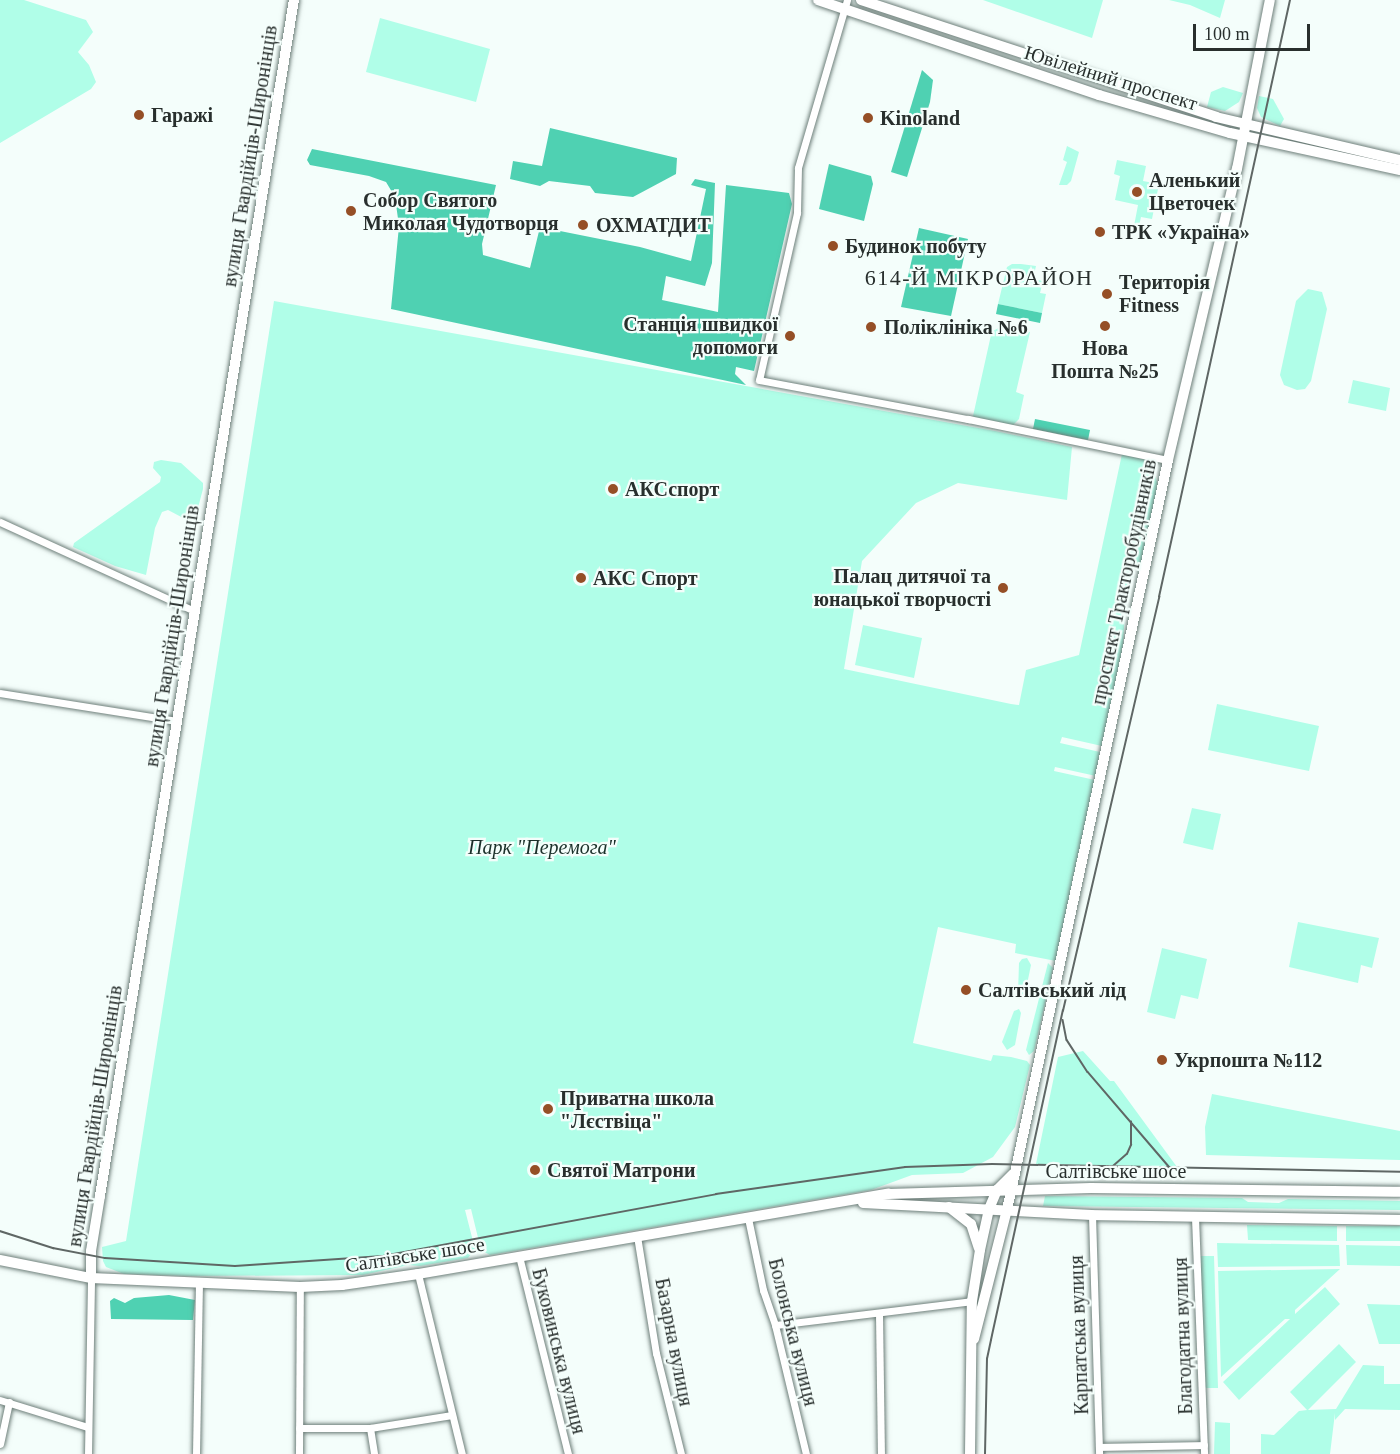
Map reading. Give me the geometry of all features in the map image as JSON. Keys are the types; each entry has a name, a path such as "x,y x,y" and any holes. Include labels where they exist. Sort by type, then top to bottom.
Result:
{"main road":[{"name":"вулиця Гвардійців-Широнінців","path":"91,1278 91,1251 294,0"},
{"name":"Ювілейний проспект","path":"818,0 846,4 923,36 1099,95 1243,137 1400,170"},
{"name":"Ювілейний проспект","path":"861,0 1158,100 1245,126 1400,160"},
{"name":"проспект Тракторобудівників","path":"974,1339 1007,1210 1168,460 1243,137 1270,0"},
{"path":"923,36 927,23"},
{"name":"проспект Тракторобудівників","path":"970,1454 974,1339 972,1301 989,1209 997,1190 1014,1173"},
{"name":"Салтівське шосе","path":"0,1260 91,1278 300,1287 342,1285 888,1194 1011,1189 1400,1192"},
{"name":"Салтівське шосе","path":"832,1203 1092,1215 1400,1220"},
{"path":"949,1207 971,1224 980,1250"}],"street":[{"path":"846,4 798,168 797,213 759,380 968,419 1168,460"},
{"path":"0,522 194,611"},
{"path":"0,693 177,721"},
{"name":"Карпатська вулиця","path":"1092,1215 1099,1450"},
{"name":"Благодатна вулиця","path":"1195,1217 1204,1454"},
{"name":"Болонська вулиця","path":"748,1218 763,1290 775,1325 806,1454"},
{"name":"Базарна вулиця","path":"637,1236 656,1353 681,1454"},
{"name":"Буковинська вулиця","path":"519,1256 568,1454"},
{"path":"418,1274 462,1454"},
{"path":"88,1454 91,1278"},
{"path":"196,1454 199,1284"},
{"path":"299,1454 300,1287"},
{"path":"775,1325 972,1301"},
{"path":"879,1314 881,1454"},
{"path":"0,1400 88,1427"},
{"path":"0,1444 9,1402"},
{"path":"299,1428 370,1428 452,1414"},
{"path":"370,1428 374,1454"},
{"path":"1099,1450 1204,1445"}],"green space":[{"path":"0,0 24,0 86,20 93,32 78,52 89,65 96,82 91,89 0,143"},
{"path":"983,0 1103,0 1092,38"},
{"path":"1169,0 1225,0 1220,18 1190,5"},
{"path":"380,18 490,49 476,102 366,72"},
{"path":"922,70 933,80 930,102 907,177 891,172"},
{"path":"1223,87 1243,93 1239,102 1225,111 1207,107 1211,92"},
{"path":"1259,96 1273,99 1284,119 1280,126 1261,117 1257,108"},
{"path":"550,128 677,158 676,174 633,197 595,193 590,186 549,181 540,186 510,179 513,161 542,166"},
{"path":"1067,146 1079,152 1071,181 1067,185 1059,185 1067,162 1063,160"},
{"path":"312,149 496,185 482,244 483,255 530,268 540,227 640,247 691,261 706,189 691,185 695,179 715,183 712,263 705,286 666,276 662,300 718,312 726,185 789,193 792,204 754,371 736,367 735,374 746,385 391,309 399,226 395,197 386,182 369,176 310,165 307,160"},
{"name":"Аленький Цветочек","path":"1117,160 1146,166 1143,181 1159,184 1152,219 1141,217 1139,226 1134,226 1138,205 1115,200 1120,176 1114,174"},
{"path":"829,164 871,176 873,184 864,221 819,209"},
{"path":"919,228 968,239 951,316 901,307"},
{"path":"1012,264 1036,266 1033,279 1043,281 1040,293 1046,294 1042,313 998,304 1007,267"},
{"path":"1308,289 1322,292 1327,309 1311,381 1305,389 1297,390 1284,385 1280,375 1296,301"},
{"name":"Парк \"Перемога\"","path":"274,301 995,431 1072,447 1067,500 958,483 916,503 862,561 844,669 1011,704 1019,705 1026,670 1079,655 1122,454 1150,460 1158,485 1141,567 1135,566 1125,610 1123,646 1102,746 1062,737 1060,743 1100,752 1096,776 1055,767 1054,771 1095,780 1056,961 1015,953 1016,944 938,927 913,1043 991,1061 993,1055 1011,1057 1027,1061 1030,1065 1015,1127 993,1157 963,1173 912,1175 871,1190 490,1255 481,1250 471,1209 465,1210 475,1249 468,1258 420,1266 408,1265 363,1275 124,1274 106,1267 102,1247 126,1241"},
{"path":"998,304 1042,313 1040,323 996,314"},
{"path":"1004,325 1030,332 1016,392 1024,395 1019,419 1012,426 976,419 973,416 991,335 993,331"},
{"path":"1353,380 1390,388 1386,411 1348,403"},
{"path":"1035,419 1090,430 1088,440 1033,429"},
{"path":"161,460 181,463 203,483 203,489 195,519 187,520 168,510 162,512 155,528 146,575 115,566 73,547 74,543 160,482 161,477 153,468 154,462"},
{"path":"863,625 922,638 914,678 855,665"},
{"path":"1217,704 1319,726 1309,771 1208,750"},
{"path":"1192,808 1221,814 1213,850 1183,843"},
{"path":"1298,922 1379,938 1372,968 1361,965 1358,983 1289,967"},
{"path":"1162,948 1207,959 1198,999 1181,995 1175,1019 1147,1012"},
{"path":"1027,958 1031,965 1025,994 1021,997 1018,993 1019,963 1022,959"},
{"path":"1048,963 1053,968 1034,1051 1029,1055 1026,1050"},
{"path":"1019,1009 1021,1013 1015,1045 1007,1050 1002,1042 1014,1011"},
{"path":"1083,1051 1110,1081 1114,1081 1177,1167 1036,1164 1058,1057"},
{"path":"1212,1094 1400,1131 1400,1160 1206,1155 1205,1127"},
{"path":"1045,1196 1242,1198 1248,1202 1279,1203 1288,1199 1400,1201 1400,1210 1043,1206"},
{"path":"1247,1225 1337,1226 1337,1241 1248,1240"},
{"path":"1346,1226 1400,1226 1400,1241 1346,1241"},
{"path":"1217,1243 1339,1245 1340,1266 1218,1267"},
{"path":"1346,1245 1400,1246 1400,1266 1347,1265"},
{"path":"1199,1256 1214,1256 1218,1388 1204,1388"},
{"path":"1340,1269 1295,1310 1295,1314 1325,1287 1340,1304 1239,1400 1223,1382 1290,1319 1285,1319 1221,1377 1218,1271"},
{"path":"169,1295 195,1300 193,1320 111,1319 110,1301 114,1298 125,1303 134,1298"},
{"path":"1367,1304 1400,1305 1400,1344 1379,1344"},
{"path":"1339,1344 1356,1362 1308,1410 1336,1409 1363,1365 1384,1366 1384,1384 1400,1384 1400,1410 1345,1409 1335,1420 1335,1413 1330,1454 1261,1454 1261,1434 1274,1435 1299,1411 1307,1410 1290,1392"},
{"path":"1215,1422 1230,1423 1230,1454 1214,1454"}],"tram line":[{"path":"985,1454 987,1359 1063,1011 1159,597 1290,0"},
{"path":"1063,1020 1067,1040 1088,1072 1171,1169"},
{"path":"1113,1166 1127,1154 1131,1145 1131,1122"},
{"path":"0,1231 53,1248 105,1258 235,1266 383,1256 716,1194 905,1167 992,1164 1400,1172"}],"place":[{"name":"Гаражі","path":"139,115"},
{"name":"Kinoland","path":"868,118"},
{"name":"Аленький Цветочек","path":"1137,192"},
{"name":"Собор Святого Миколая Чудотворця","path":"351,211"},
{"name":"ОХМАТДИТ","path":"583,225"},
{"name":"ТРК «Україна»","path":"1100,232"},
{"name":"Будинок побуту","path":"833,246"},
{"name":"Територія Fitness","path":"1107,294"},
{"name":"Нова Пошта №25","path":"1105,326"},
{"name":"Поліклініка №6","path":"871,327"},
{"name":"Станція швидкої допомоги","path":"790,336"},
{"name":"АКСспорт","path":"613,489"},
{"name":"АКС Спорт","path":"581,578"},
{"name":"Палац дитячої та юнацької творчості","path":"1003,588"},
{"name":"Салтівський лід","path":"966,990"},
{"name":"Укрпошта №112","path":"1162,1060"},
{"name":"Приватна школа \"Лєствіца\"","path":"548,1109"},
{"name":"Святої Матрони","path":"535,1170"}],"district":[{"name":"614-Й МІКРОРАЙОН","path":"979,278"}]}
